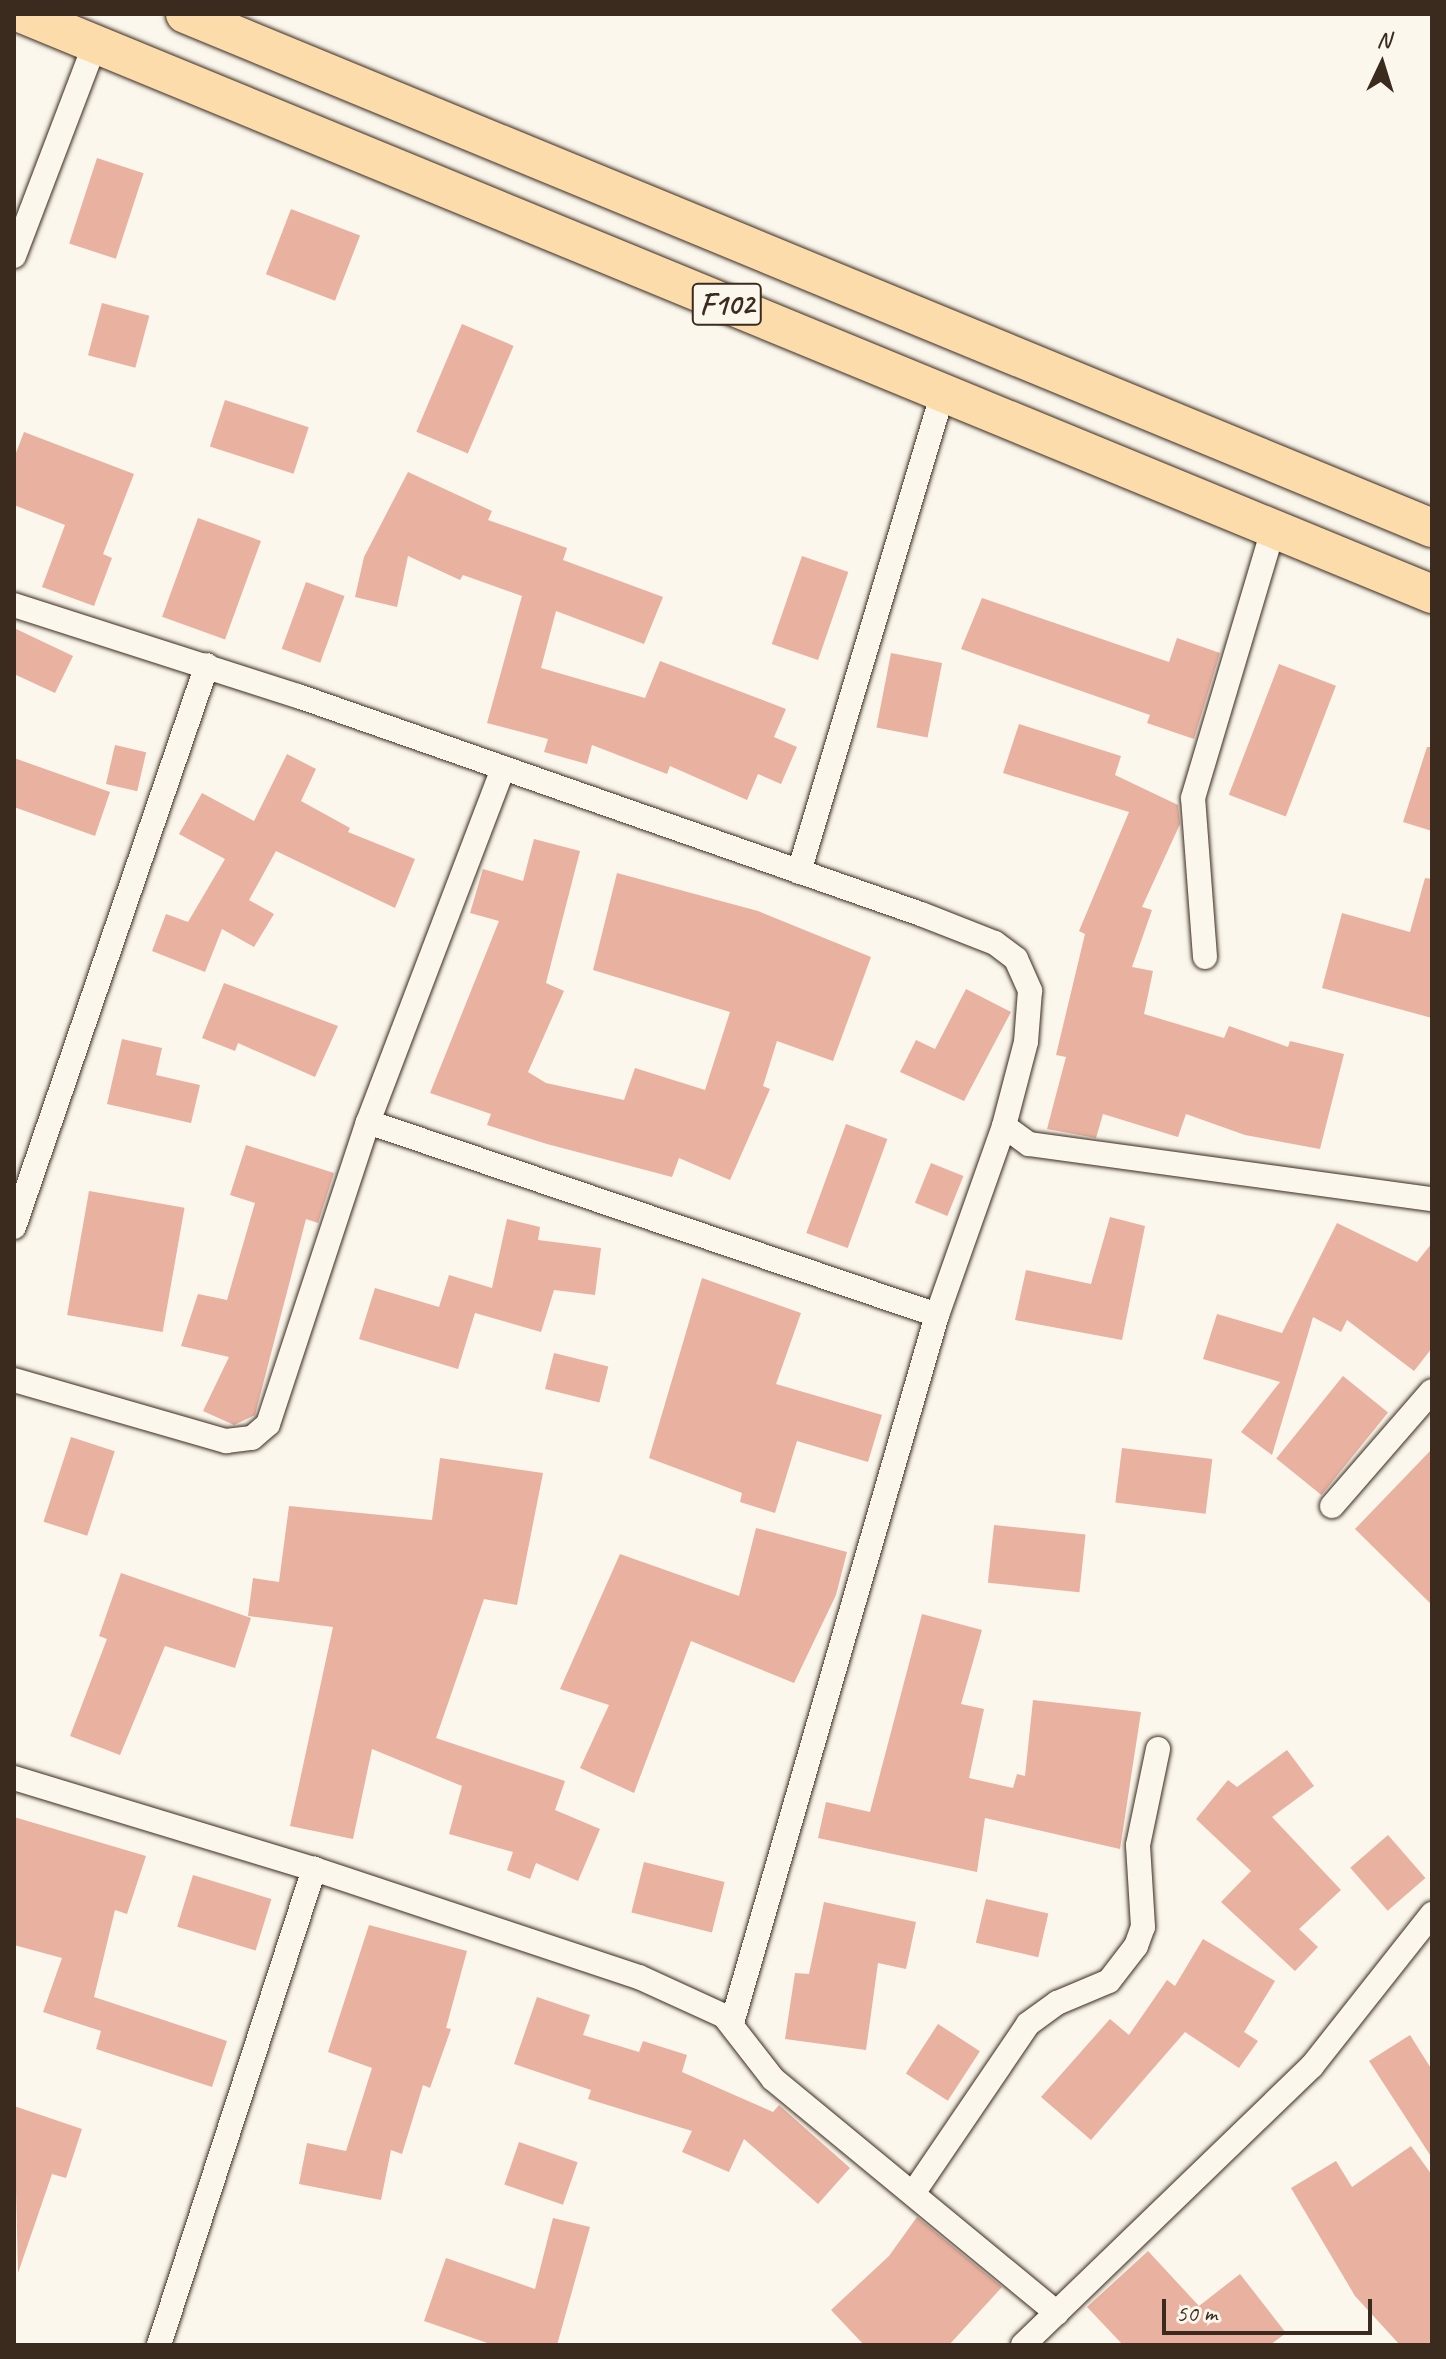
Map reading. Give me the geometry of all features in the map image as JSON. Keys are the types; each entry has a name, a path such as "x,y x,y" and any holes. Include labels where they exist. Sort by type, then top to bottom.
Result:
{"main road":[{"name":"F102","path":"22,14 94,47 1432,594"},
{"name":"F102","path":"185,14 1432,528"}],"street":[{"path":"14,256 94,47"},
{"path":"799,872 943,392"},
{"path":"1205,957 1195,786 1273,529"},
{"path":"14,605 207,665 799,872 995,943 1016,959 1030,991 1026,1042 1004,1126 937,1315 732,2023"},
{"path":"14,1227 207,665"},
{"path":"14,1380 226,1441 252,1438 268,1424 368,1122 503,768"},
{"path":"368,1122 937,1315"},
{"path":"1004,1126 1029,1144 1432,1199"},
{"path":"1332,1506 1432,1391"},
{"path":"914,2192 1028,2024 1057,2003 1109,1981 1136,1946 1143,1927 1138,1845 1158,1749"},
{"path":"14,1778 314,1869 639,1977 732,2023 773,2079 914,2192 1057,2313"},
{"path":"159,2345 314,1869"},
{"path":"1023,2345 1312,2066 1432,1914"}],"building":[{"path":"97,158 144,173 116,259 69,244"},
{"path":"291,209 360,236 335,301 266,274"},
{"path":"102,303 149,316 135,368 88,355"},
{"path":"462,324 514,346 468,454 416,432"},
{"path":"225,400 309,427 294,474 210,447"},
{"path":"24,432 134,474 103,554 112,558 94,606 42,587 65,525 14,505 14,458"},
{"path":"408,472 492,511 488,520 567,548 563,560 663,597 644,644 556,611 541,668 645,698 660,661 786,709 774,737 797,747 781,784 758,774 747,800 670,766 667,774 592,745 587,764 544,752 548,739 487,723 522,596 463,575 460,580 408,556 397,607 355,597 364,557"},
{"path":"198,518 261,541 225,640 162,617"},
{"path":"802,556 848,572 818,660 772,644"},
{"path":"306,582 345,596 320,663 282,649"},
{"path":"982,598 1169,662 1177,638 1220,653 1194,739 1147,723 1150,715 961,649"},
{"path":"14,628 73,656 55,693 14,674"},
{"path":"891,653 942,663 928,738 876,728"},
{"path":"1279,664 1336,686 1286,817 1229,795"},
{"path":"1019,724 1121,756 1115,775 1178,805 1180,824 1142,907 1152,910 1132,967 1153,971 1144,1014 1224,1038 1229,1026 1288,1047 1290,1041 1344,1054 1320,1149 1245,1135 1186,1114 1178,1137 1103,1114 1096,1138 1047,1129 1066,1057 1056,1055 1085,934 1079,931 1129,812 1003,773"},
{"path":"115,745 146,752 137,791 106,784"},
{"path":"1427,747 1432,747 1432,831 1403,822"},
{"path":"287,754 316,769 301,801 350,828 348,832 415,859 395,908 276,851 249,900 274,914 254,947 222,929 205,972 152,951 166,914 188,922 225,859 179,834 202,793 254,821"},
{"path":"14,758 110,792 95,836 14,807"},
{"path":"534,839 580,851 546,983 564,991 528,1072 546,1083 624,1100 635,1068 705,1090 730,1012 593,970 617,873 758,911 871,957 833,1061 777,1041 763,1086 770,1089 730,1180 679,1158 672,1177 547,1144 487,1125 491,1114 430,1093 499,921 470,913 483,869 523,881"},
{"path":"1425,878 1432,879 1432,1018 1322,988 1342,913 1410,932"},
{"path":"224,983 338,1026 315,1077 238,1043 235,1051 202,1038"},
{"path":"966,989 1011,1012 964,1101 900,1072 916,1040 935,1049"},
{"path":"122,1039 162,1048 156,1075 200,1085 191,1123 107,1104"},
{"path":"846,1124 887,1139 848,1248 806,1233"},
{"path":"246,1145 334,1173 318,1223 306,1219 255,1415 234,1425 203,1411 229,1357 181,1346 198,1294 227,1300 255,1203 230,1195"},
{"path":"931,1163 963,1176 947,1216 915,1203"},
{"path":"89,1191 185,1208 163,1332 67,1315"},
{"path":"1110,1217 1145,1226 1122,1340 1015,1320 1026,1270 1091,1284"},
{"path":"507,1219 540,1227 538,1240 601,1248 595,1295 554,1290 541,1332 475,1313 458,1369 359,1339 375,1288 439,1307 449,1275 492,1288"},
{"path":"1337,1223 1417,1262 1432,1243 1432,1348 1414,1371 1347,1320 1341,1332 1313,1317 1272,1455 1241,1432 1280,1382 1203,1359 1217,1314 1282,1333"},
{"path":"702,1278 801,1313 776,1384 882,1415 868,1462 797,1441 775,1513 740,1502 742,1493 649,1458"},
{"path":"554,1353 608,1367 599,1402 545,1389"},
{"path":"1343,1376 1388,1413 1321,1495 1276,1458"},
{"path":"71,1437 115,1451 87,1536 43,1522"},
{"path":"1122,1448 1212,1459 1206,1514 1115,1503"},
{"path":"1432,1449 1432,1605 1355,1529"},
{"path":"440,1458 543,1473 517,1605 484,1599 436,1738 565,1781 555,1810 600,1829 578,1881 536,1863 530,1879 507,1870 513,1852 449,1834 462,1786 372,1749 353,1839 290,1826 333,1627 248,1616 253,1578 279,1582 289,1506 432,1520"},
{"path":"994,1525 1085,1535 1079,1592 988,1583"},
{"path":"756,1528 847,1552 836,1595 794,1683 691,1641 634,1793 580,1768 609,1705 560,1689 620,1554 739,1596"},
{"path":"121,1573 251,1618 235,1668 165,1646 120,1755 70,1736 107,1639 99,1636"},
{"path":"922,1614 982,1630 961,1704 984,1709 969,1778 1013,1788 1017,1774 1025,1776 1033,1700 1141,1712 1120,1849 985,1818 977,1872 818,1838 826,1802 870,1812"},
{"path":"1287,1750 1314,1786 1272,1817 1341,1890 1299,1929 1318,1947 1295,1971 1221,1902 1251,1871 1196,1819 1228,1780 1237,1787"},
{"path":"14,1817 146,1856 127,1914 115,1910 94,1997 227,2041 212,2087 96,2049 101,2031 43,2012 62,1958 14,1945"},
{"path":"1388,1835 1425,1878 1388,1911 1350,1868"},
{"path":"644,1862 725,1882 712,1933 631,1912"},
{"path":"193,1875 271,1899 256,1951 177,1927"},
{"path":"986,1899 1048,1913 1038,1957 976,1943"},
{"path":"824,1902 916,1922 906,1969 878,1963 866,2050 785,2039 795,1973 809,1974"},
{"path":"369,1925 467,1951 446,2028 451,2029 430,2088 423,2085 402,2154 391,2150 381,2200 299,2184 307,2143 346,2151 372,2068 328,2052"},
{"path":"1203,1939 1275,1981 1244,2032 1258,2041 1239,2068 1185,2032 1091,2140 1041,2097 1110,2019 1129,2035 1167,1980 1175,1986"},
{"path":"537,1997 590,2015 583,2035 639,2052 643,2041 687,2055 682,2072 773,2112 779,2105 850,2168 818,2204 744,2139 729,2172 682,2152 692,2131 588,2099 591,2090 514,2064"},
{"path":"938,2024 980,2051 948,2101 906,2073"},
{"path":"1410,2035 1432,2070 1432,2158 1369,2061"},
{"path":"14,2106 82,2129 66,2178 52,2174 18,2273"},
{"path":"519,2142 578,2162 563,2205 504,2185"},
{"path":"1411,2146 1432,2175 1432,2345 1400,2345 1355,2296 1291,2188 1336,2161 1352,2187"},
{"path":"917,2217 1002,2287 949,2345 864,2345 831,2310 889,2256"},
{"path":"553,2218 590,2227 557,2345 493,2345 424,2321 446,2258 535,2289"},
{"path":"1148,2251 1199,2306 1240,2274 1286,2333 1270,2345 1123,2345 1087,2307"}]}
